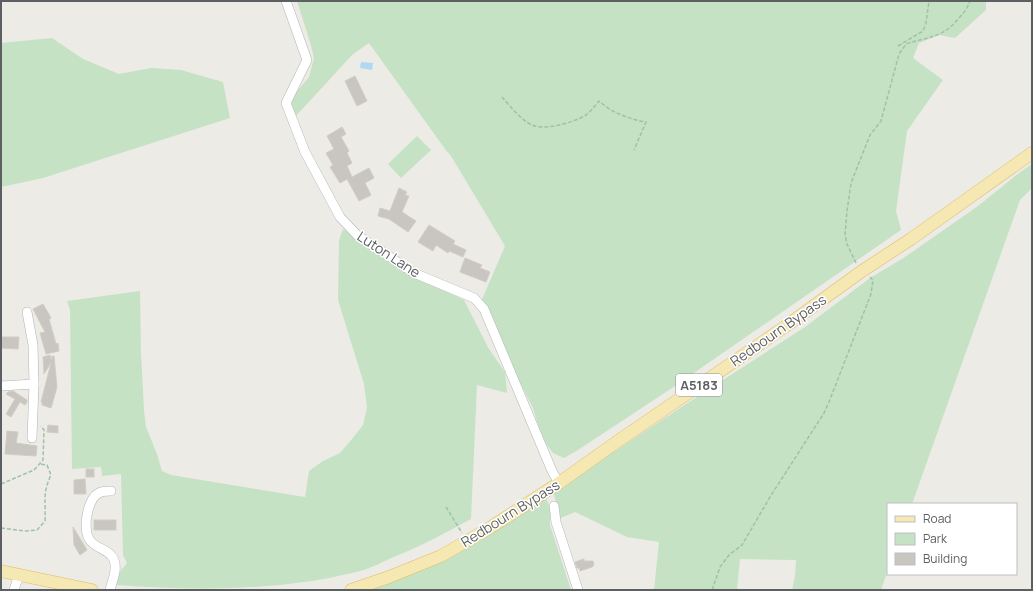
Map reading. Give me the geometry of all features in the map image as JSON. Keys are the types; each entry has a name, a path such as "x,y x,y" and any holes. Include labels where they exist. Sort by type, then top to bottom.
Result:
{"main road":[{"name":"Redbourn Bypass","path":"351,590 389,577 441,556 491,527 559,483 786,326 862,271 911,239 1032,153"},
{"path":"1,571 92,590"}],"street":[{"name":"Luton Lane","path":"286,1 307,60 286,103 305,152 340,218 357,235 414,272 474,298 484,309 552,471 559,483"},
{"path":"27,312 32,345 34,384 32,438"},
{"path":"1,386 34,384"},
{"path":"110,491 101,492 94,497 87,513 86,525 88,535 94,545 107,552 114,559 116,566 110,590"},
{"path":"554,506 556,522 578,590"},
{"path":"14,590 19,575"}],"path":[{"path":"898,46 923,31 926,23 929,1"},
{"path":"854,260 846,244 845,235 847,211 852,183 870,136 881,121 899,54 906,44 929,38 948,30 967,9 970,1"},
{"path":"502,97 532,126 540,127 568,123 586,115 599,101 603,105 629,119 646,122 634,150"},
{"path":"712,590 720,567 729,555 742,546 774,490 829,402 870,300 873,285 873,280 870,278"},
{"path":"1,484 34,470 43,460 44,430 40,425 32,424"},
{"path":"1,528 25,531 37,530 45,521 46,508 44,495 46,485 51,475 47,466 40,464"},
{"path":"446,507 467,541"}],"green space":[{"path":"297,1 986,1 986,10 955,38 939,35 919,43 913,58 943,80 907,131 896,211 901,230 675,386 564,458 553,453 547,445 540,431 533,408 480,304 505,246 451,156 369,43 352,55 295,117 291,106 292,101 294,95 309,77 314,58"},
{"path":"52,38 83,59 119,74 151,68 181,70 223,82 230,118 43,178 1,187 1,43"},
{"path":"417,136 431,150 401,178 388,164"},
{"path":"1032,164 1032,188 1020,200 912,503 887,503 887,573 881,590 792,590 796,560 740,559 737,590 654,590 659,542 627,537 575,512 558,519 557,505 553,492 805,327 870,278 905,257 978,206"},
{"path":"343,229 395,265 414,276 464,300 489,349 505,372 507,393 477,385 471,519 441,535 364,570 334,577 273,586 241,588 178,588 117,585 118,574 127,563 123,555 121,474 102,476 101,467 72,469 70,310 67,301 140,291 141,352 146,427 162,471 171,475 305,497 309,471 323,461 340,453 363,425 367,408 364,384 338,300 339,240"},
{"path":"546,498 550,508 550,525 571,590 371,590 439,563 471,546"}],"water":[{"path":"361,62 373,63 372,70 360,68"}],"building":[{"path":"355,76 367,101 357,106 345,81"},
{"path":"342,127 346,134 341,137 349,151 347,153 352,163 347,166 352,177 369,168 374,178 365,183 371,195 359,201 347,179 340,183 330,167 333,165 326,153 334,149 327,136"},
{"path":"399,188 407,192 405,195 409,196 402,212 416,221 408,232 389,219 378,216 380,208 390,211"},
{"path":"429,225 455,241 453,244 466,250 463,257 449,251 448,253 436,245 433,251 418,242"},
{"path":"465,258 482,265 480,268 490,272 486,282 460,272"},
{"path":"43,304 51,318 49,319 56,344 58,343 59,351 46,354 40,333 45,332 33,309"},
{"path":"1,337 19,337 18,349 1,348"},
{"path":"50,355 51,360 52,356 54,356 57,387 51,408 42,405 41,402 51,363 44,374 43,357"},
{"path":"13,391 27,400 27,402 25,405 20,402 11,417 6,414 15,399 6,394"},
{"path":"48,425 58,426 58,433 47,432"},
{"path":"7,431 18,432 16,443 37,446 36,456 5,454"},
{"path":"86,469 94,469 94,477 86,477"},
{"path":"85,479 86,494 74,494 74,480"},
{"path":"94,520 116,520 116,530 94,530"},
{"path":"73,527 87,550 80,555 74,545"},
{"path":"584,559 584,561 593,561 594,565 580,571 575,562"}]}
